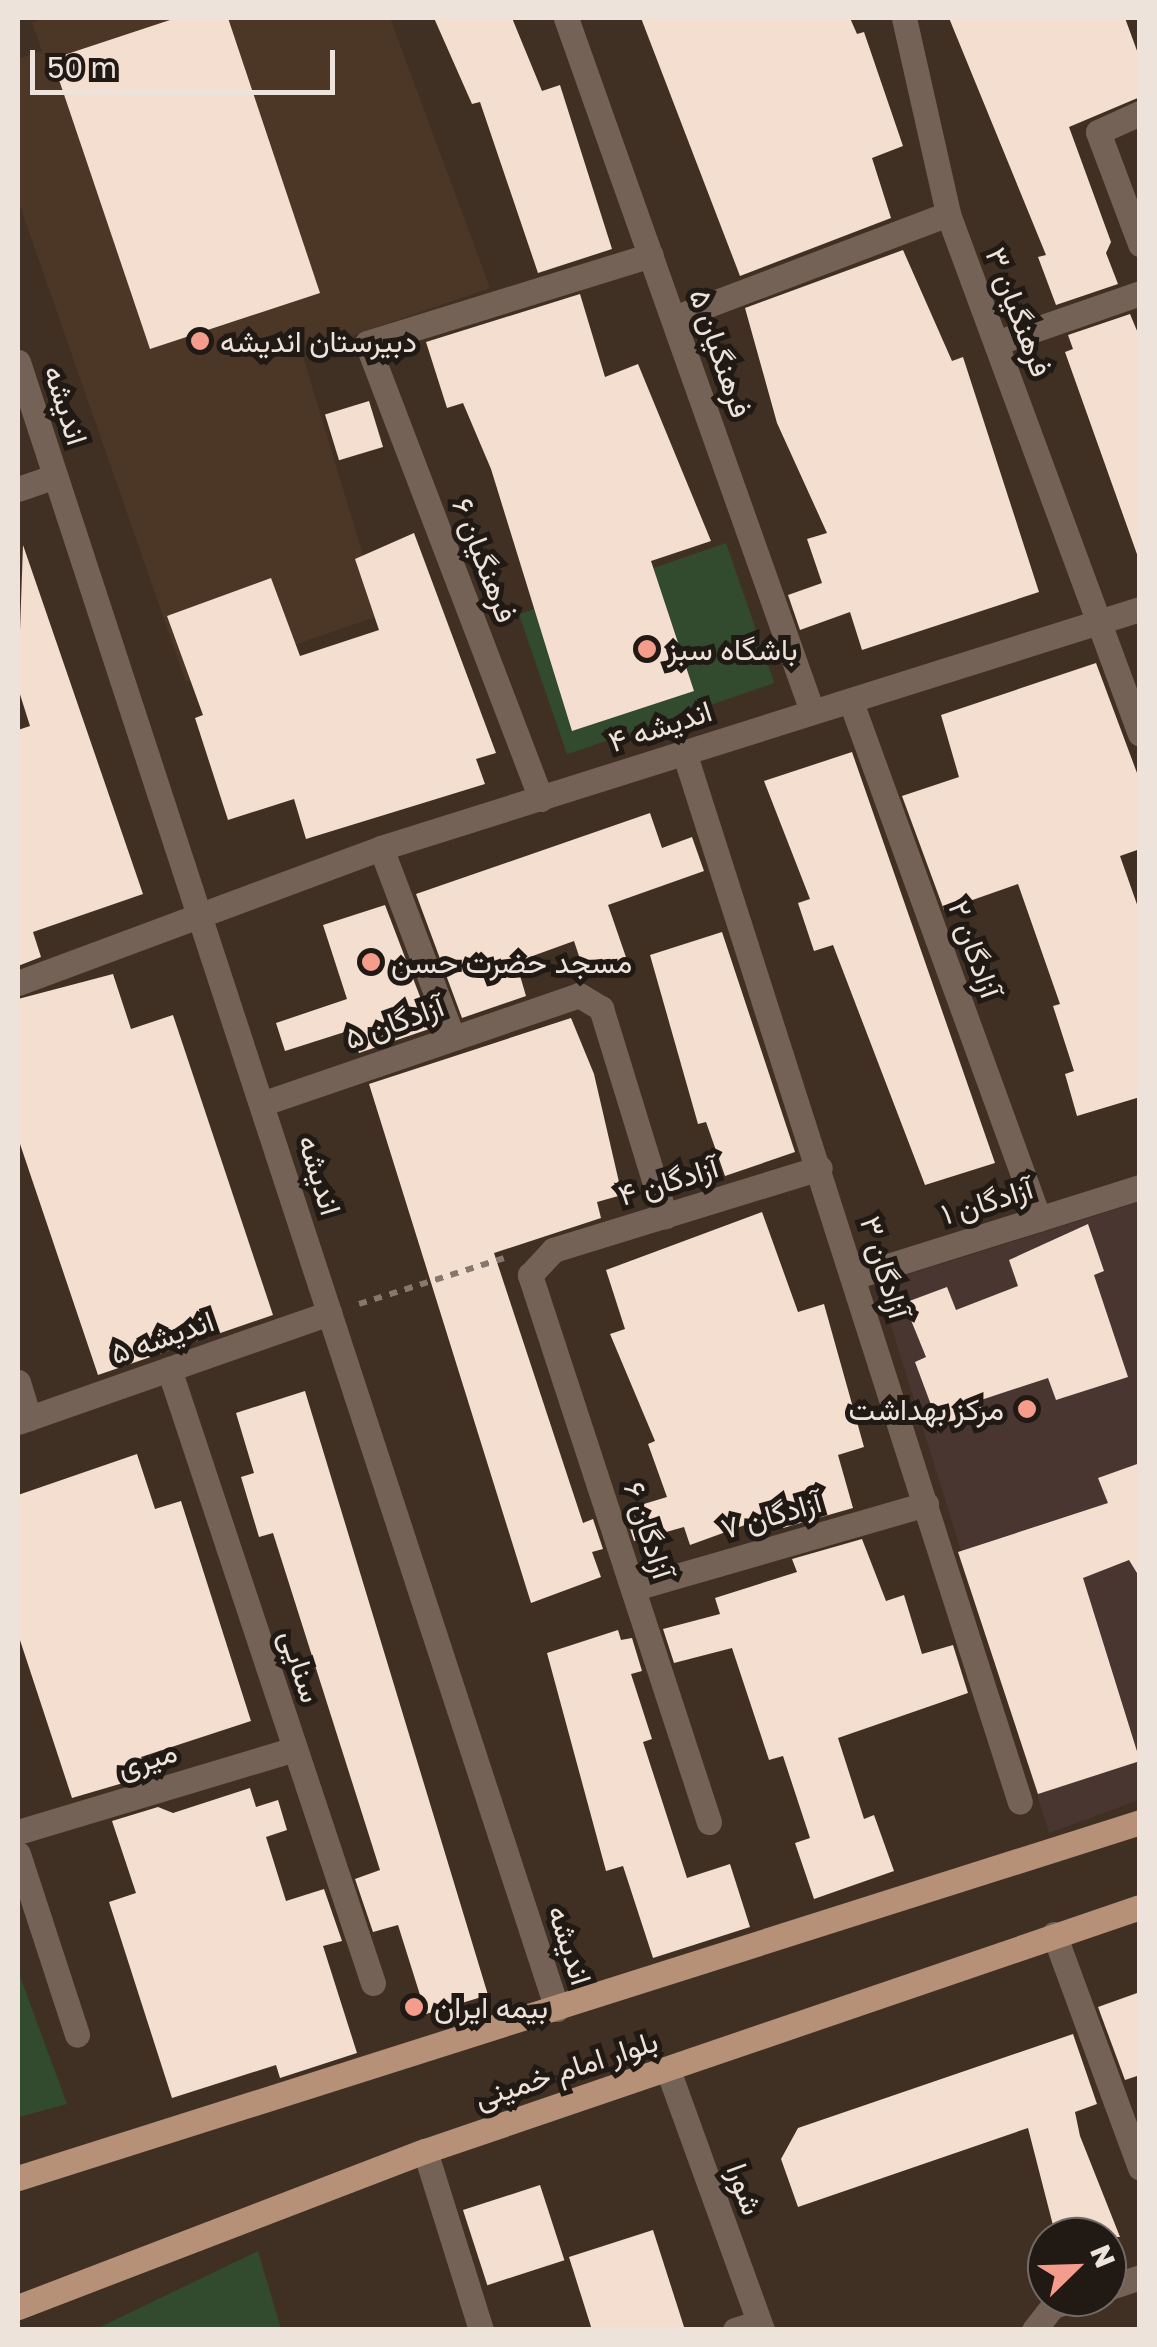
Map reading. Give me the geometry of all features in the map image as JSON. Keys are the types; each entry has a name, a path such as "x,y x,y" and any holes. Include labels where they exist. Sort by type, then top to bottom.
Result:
{"main road":[{"name":"بلوار امام خمینی","path":"18,2178 1140,1822"},
{"name":"بلوار امام خمینی","path":"18,2307 425,2150 1140,1907"}],"street":[{"name":"فرهنگیان ۵","path":"566,18 812,711"},
{"name":"فرهنگیان ۳","path":"904,18 948,214 1101,621"},
{"path":"1140,113 1098,132 1140,244"},
{"path":"674,318 948,214"},
{"name":"فرهنگیان ۶","path":"541,799 367,343 651,255"},
{"path":"996,342 1140,292"},
{"name":"اندیشه","path":"18,362 204,914 329,1313 557,2008"},
{"path":"18,489 55,476"},
{"name":"اندیشه ۴","path":"18,983 381,848 1140,608"},
{"path":"1101,621 1140,734"},
{"name":"آزادگان ۲","path":"851,702 1039,1219"},
{"name":"آزادگان ۳","path":"684,752 1020,1802"},
{"path":"381,848 452,1036"},
{"name":"آزادگان ۵","path":"264,1103 550,1000 578,995 601,1008 665,1216"},
{"name":"آزادگان ۴","path":"537,1259 820,1168"},
{"name":"آزادگان ۱","path":"853,1277 1140,1187"},
{"name":"آزادگان ۶","path":"537,1259 530,1275 709,1822"},
{"name":"اندیشه ۵","path":"23,1420 329,1313"},
{"name":"سنایی","path":"169,1369 374,1984"},
{"path":"18,1382 23,1420"},
{"name":"آزادگان ۷","path":"634,1588 926,1504"},
{"name":"میری","path":"18,1832 294,1749"},
{"path":"18,1854 77,2035"},
{"path":"1054,1934 1140,2168"},
{"name":"شورا","path":"668,2070 752,2327"},
{"path":"425,2150 481,2330"}],"path":[{"path":"329,1313 518,1254 537,1259"}],"shaded area":[{"name":"دبیرستان اندیشه","path":"44,18 390,18 490,288 302,353 381,615 186,682 18,200 18,59 42,51 32,23"},
{"name":"مرکز بهداشت","path":"1139,1202 1139,1800 1049,1833 878,1284"}],"green space":[{"name":"باشگاه سبز","path":"726,543 774,683 567,754 519,614"},
{"path":"18,1971 67,2104 19,2117 18,2117"},
{"path":"258,2251 281,2329 96,2329"}],"building":[{"path":"176,18 228,18 320,293 150,349 52,59"},
{"path":"434,18 512,18 542,91 560,85 612,249 538,273 480,102 472,104"},
{"path":"641,18 850,18 857,34 864,32 903,146 872,158 891,218 740,276"},
{"path":"949,18 1125,18 1140,59 1140,97 1069,127 1111,242 1106,253 1118,284 1056,305 1038,257 1046,255"},
{"path":"903,250 952,361 963,357 1039,592 862,650 850,612 800,630 788,595 822,583 807,539 827,533 777,423 745,308"},
{"path":"580,294 605,377 638,364 711,541 651,561 694,691 572,731 491,469 463,403 447,408 426,342"},
{"path":"1130,314 1140,338 1138,557 1065,352 1073,349 1068,335"},
{"path":"369,401 383,447 339,460 325,414"},
{"path":"414,533 496,753 476,759 485,784 306,839 294,799 228,820 195,718 203,715 167,616 271,578 300,656 379,630 355,559"},
{"path":"23,545 143,894 33,932 41,957 18,966 18,730 30,726 18,688"},
{"path":"1096,663 1140,781 1140,849 1120,856 1140,913 1140,1097 1077,1116 1065,1074 1074,1071 1053,1006 1060,1004 1018,884 944,910 902,796 959,777 941,715"},
{"path":"852,752 995,1163 925,1185 833,945 814,951 798,903 810,899 764,781"},
{"path":"650,813 662,848 692,837 704,871 608,905 628,963 586,977 574,941 516,962 526,996 462,1018 416,894"},
{"name":"مسجد حضرت حسن","path":"385,905 432,1028 359,1053 351,1030 285,1051 276,1023 347,999 323,925"},
{"path":"722,932 795,1152 725,1176 706,1122 698,1124 650,955"},
{"path":"113,974 131,1029 173,1015 273,1315 98,1375 18,1138 18,999"},
{"path":"571,1018 594,1074 622,1195 597,1202 601,1218 494,1253 583,1523 593,1519 603,1549 592,1552 601,1577 531,1603 369,1084"},
{"path":"762,1212 798,1312 824,1304 864,1447 838,1455 853,1508 783,1528 778,1513 690,1545 684,1527 634,1541 624,1510 667,1497 648,1444 655,1441 610,1334 625,1329 606,1270"},
{"path":"1088,1224 1104,1271 1094,1275 1128,1377 1056,1400 1048,1378 978,1401 983,1413 940,1429 915,1362 926,1357 904,1303 947,1287 956,1310 1018,1286 1009,1260"},
{"path":"305,1391 488,1995 426,2014 398,1925 373,1932 355,1879 380,1870 273,1533 259,1537 241,1477 254,1473 236,1413"},
{"path":"137,1454 155,1509 181,1501 251,1721 141,1757 147,1776 72,1798 18,1634 18,1495"},
{"path":"1140,1463 1140,1578 1129,1560 1083,1578 1140,1761 1038,1794 958,1552 1108,1503 1098,1478"},
{"path":"862,1539 886,1601 904,1595 922,1654 953,1645 968,1693 838,1738 864,1819 874,1815 894,1871 814,1899 795,1843 810,1838 783,1756 769,1760 732,1648 674,1663 663,1629 720,1614 715,1598 797,1572 792,1559"},
{"path":"618,1630 621,1640 632,1638 642,1671 631,1674 652,1739 643,1742 687,1878 730,1864 750,1927 653,1958 623,1866 606,1871 547,1653"},
{"path":"250,1788 256,1807 278,1800 287,1830 266,1837 286,1901 324,1889 342,1941 323,1946 357,2053 280,2078 276,2065 172,2098 109,1902 136,1893 112,1821 158,1807 173,1813"},
{"path":"1140,1992 1140,2075 1125,2080 1098,2007"},
{"path":"1073,2034 1097,2104 1075,2112 1080,2136 1112,2217 1051,2217 1028,2128 798,2207 781,2159 798,2128"},
{"path":"540,2185 564,2260 487,2285 463,2210"},
{"path":"653,2230 685,2330 592,2330 569,2257"}],"place":[{"name":"دبیرستان اندیشه","path":"200,341"},
{"name":"باشگاه سبز","path":"647,649"},
{"name":"مسجد حضرت حسن","path":"371,962"},
{"name":"مرکز بهداشت","path":"1027,1409"},
{"name":"بیمه ایران","path":"414,2007"}]}
